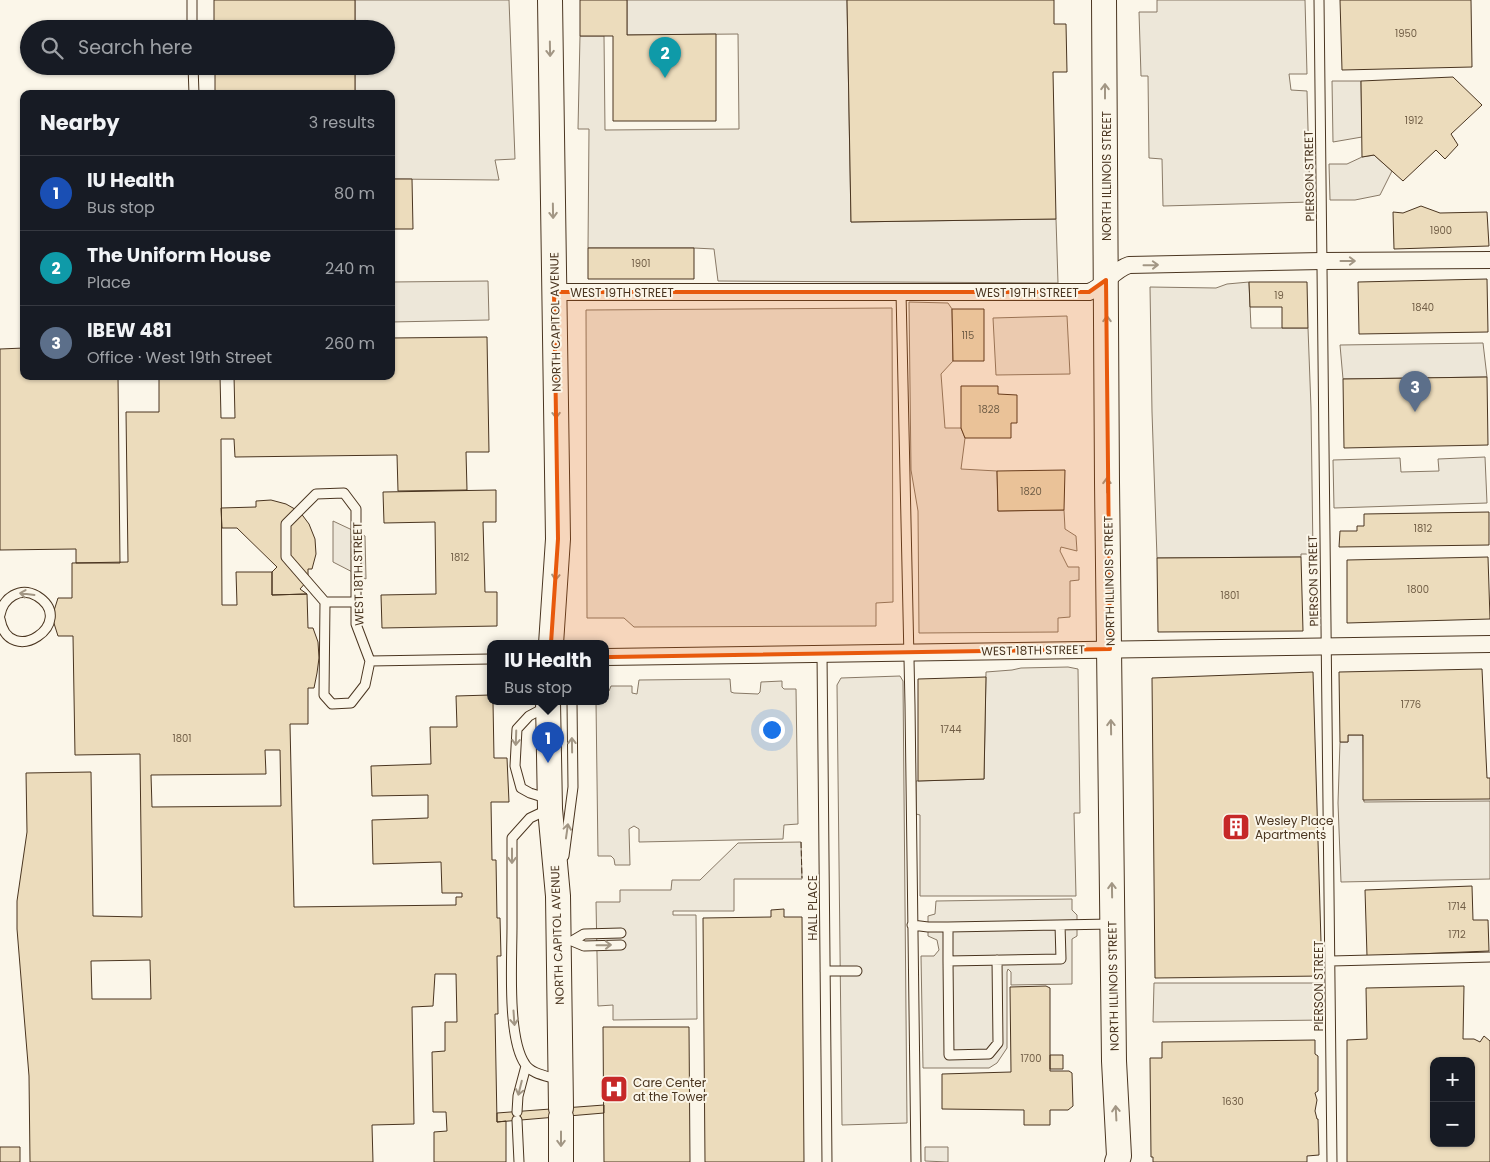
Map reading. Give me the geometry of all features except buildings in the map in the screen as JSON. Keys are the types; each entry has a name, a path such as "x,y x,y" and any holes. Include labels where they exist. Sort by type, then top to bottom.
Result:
{"main road":[{"name":"NORTH CAPITOL AVENUE","path":"550,0 558,539 551,640"},
{"name":"NORTH ILLINOIS STREET","path":"1104,0 1114,1061 1118,1160"},
{"name":"NORTH CAPITOL AVENUE","path":"548,705 550,804 558,896 566,942 560,1080 561,1162"}],"street":[{"name":"WEST 19TH STREET","path":"554,292 1089,292 1095,290 1122,268 1130,265 1490,260"},
{"name":"WEST 18TH STREET","path":"609,657 1490,644"}],"lane":[{"path":"192,0 192,20"},
{"name":"PIERSON STREET","path":"1319,0 1332,1162"},
{"path":"193,75 194,90"},
{"path":"901,292 909,652 916,1162"},
{"name":"WEST 18TH STREET","path":"325,602 286,557 286,524 316,494 344,494 356,509 356,624 370,661"},
{"path":"26,592 34,594 46,605 49,621 41,635 27,642 11,638 5,632 0,617 5,602 11,596 26,592"},
{"path":"356,602 325,602 324,695 332,704 351,702 365,685 370,661 487,659"},
{"name":"HALL PLACE","path":"822,654 827,1162"},
{"path":"546,705 529,716 517,729 516,766 521,788 550,804 530,818 512,838 512,986 516,1038 520,1056 526,1066 533,1072 560,1080"},
{"path":"558,896 573,787 572,705"},
{"path":"912,925 948,927 1113,924"},
{"path":"948,961 1062,959 1060,925"},
{"path":"948,927 949,1055 989,1054 998,1043 997,960"},
{"path":"566,942 584,934 621,933"},
{"path":"566,942 584,946 621,945"},
{"path":"1331,962 1490,957"},
{"path":"825,971 857,971"},
{"path":"519,1162 518,1096 526,1066"}],"highlighted area":[{"path":"1106,280 1110,649 550,658 558,539 554,292 1089,292"}],"shaded area":[{"path":"355,0 509,0 515,159 495,160 499,180 395,179 395,90 355,90 355,75 395,75 395,20 355,20"},
{"path":"627,0 847,0 851,222 1056,219 1058,283 718,281 714,249 588,248 589,129 578,129 580,36 604,36 605,130 739,129 738,34 627,35"},
{"path":"1157,0 1305,0 1307,74 1289,74 1291,90 1307,91 1310,202 1163,206 1162,159 1149,158 1148,76 1141,76 1139,12 1157,12"},
{"path":"1332,81 1361,81 1362,137 1333,142"},
{"path":"1374,155 1392,171 1380,195 1355,200 1330,200 1329,164 1347,164 1362,157"},
{"path":"488,281 489,320 395,322 395,282"},
{"path":"1249,282 1251,328 1308,328 1313,554 1301,554 1301,557 1157,558 1150,287 1216,288 1227,284"},
{"path":"909,302 948,303 952,309 953,361 941,374 945,428 961,428 965,438 961,469 997,471 998,511 1064,510 1065,529 1076,536 1077,551 1061,547 1060,551 1068,567 1079,567 1079,580 1070,581 1070,617 1058,618 1058,632 919,633 918,511 911,470"},
{"path":"892,308 893,602 876,603 876,626 634,627 624,618 587,618 586,310"},
{"path":"1067,316 1070,374 996,375 993,318"},
{"path":"1483,343 1487,377 1343,379 1340,345"},
{"path":"1485,457 1487,503 1334,508 1333,460 1400,458 1401,472 1439,471 1438,459"},
{"path":"333,521 365,536 366,579 333,562"},
{"path":"1068,667 1078,669 1080,813 1074,813 1076,896 920,896 920,815 916,814 916,781 984,779 986,672 1021,668"},
{"path":"900,676 903,681 907,1123 842,1125 837,685 841,678"},
{"path":"730,679 731,692 734,693 758,694 761,682 782,681 784,689 796,689 798,824 784,825 783,839 639,842 639,829 634,826 629,829 630,865 615,865 614,859 611,856 598,856 596,705 609,705 611,686 632,686 632,693 637,694 639,680"},
{"path":"1348,735 1363,735 1364,802 1490,801 1490,879 1341,882 1338,803 1340,742 1348,742"},
{"path":"801,842 802,879 734,879 734,911 673,911 673,915 696,915 697,1019 613,1020 613,1005 598,1006 596,902 620,902 620,890 671,890 672,880 700,880 738,843"},
{"path":"1072,899 1072,910 1077,915 1077,936 1072,939 1072,984 1011,985 1011,972 1008,969 1007,1048 997,1063 989,1068 923,1068 921,956 934,956 939,950 937,940 928,936 928,916 935,914 936,901"},
{"path":"1154,983 1325,983 1326,1020 1153,1022"},
{"path":"925,1147 948,1147 948,1162 925,1161"}],"fence":[{"path":"801,842 802,878"}],"place":[{"name":"The Uniform House","path":"665,78"},
{"name":"IBEW 481","path":"1415,412"},
{"name":"IU Health","path":"548,763"},
{"name":"Wesley Place Apartments","path":"1236,827"},
{"name":"Care Center at the Tower","path":"614,1089"}]}
